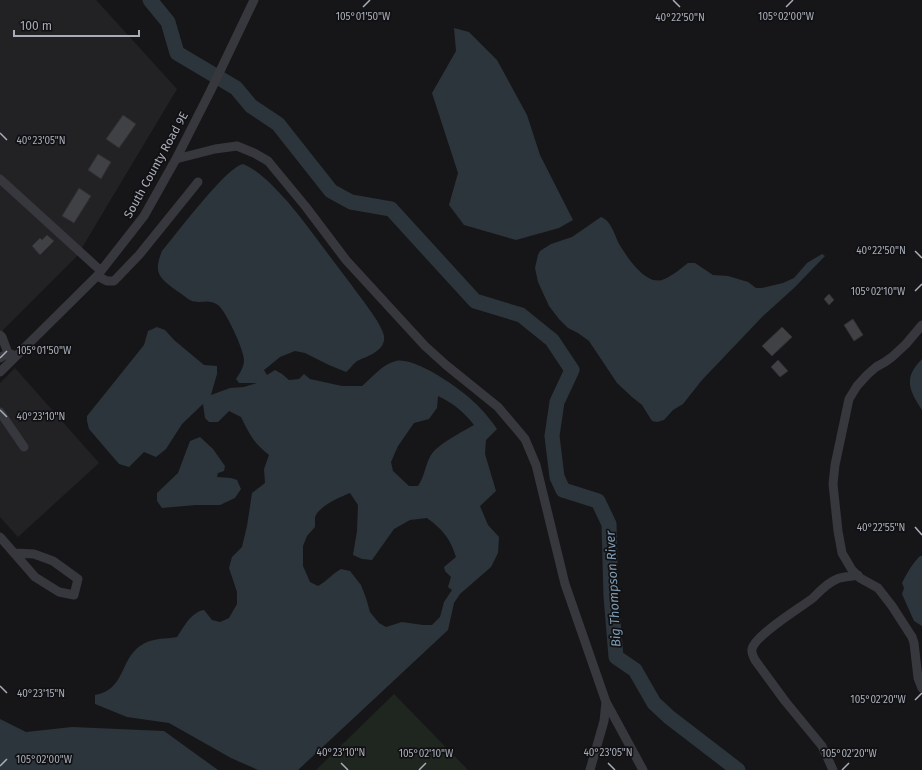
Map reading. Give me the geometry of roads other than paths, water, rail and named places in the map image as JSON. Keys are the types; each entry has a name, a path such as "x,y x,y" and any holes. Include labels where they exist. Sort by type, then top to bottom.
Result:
{"street":[{"name":"South County Road 9E","path":"0,372 8,356 99,274 144,216 176,159 254,0"},
{"path":"176,159 215,149 237,146 268,161 306,207 346,260 420,340 446,365 498,407 525,439 536,465 565,584 606,702 644,770"},
{"path":"0,179 107,281 114,281 139,255 198,182"},
{"path":"922,325 906,344 892,357 866,375 849,399 835,466 833,484 842,553 852,570 878,588 892,606 912,637 918,678 922,688"},
{"path":"0,335 8,356"},
{"path":"0,412 24,447"},
{"path":"0,537 35,577 59,592 74,595 78,578 53,561 34,554 15,553"},
{"path":"833,770 822,746 785,701 755,660 752,654 752,648 773,626 832,582 837,579 858,575"},
{"path":"590,770 604,721 606,702"}],"waterway":[{"name":"Big Thompson River","path":"150,0 168,22 177,53 236,88 251,106 278,124 331,191 351,202 391,209 475,301 521,315 552,340 572,370 557,402 552,436 557,477 563,490 598,501 609,524 611,596 616,657 635,670 654,703 669,717 738,770"}]}
